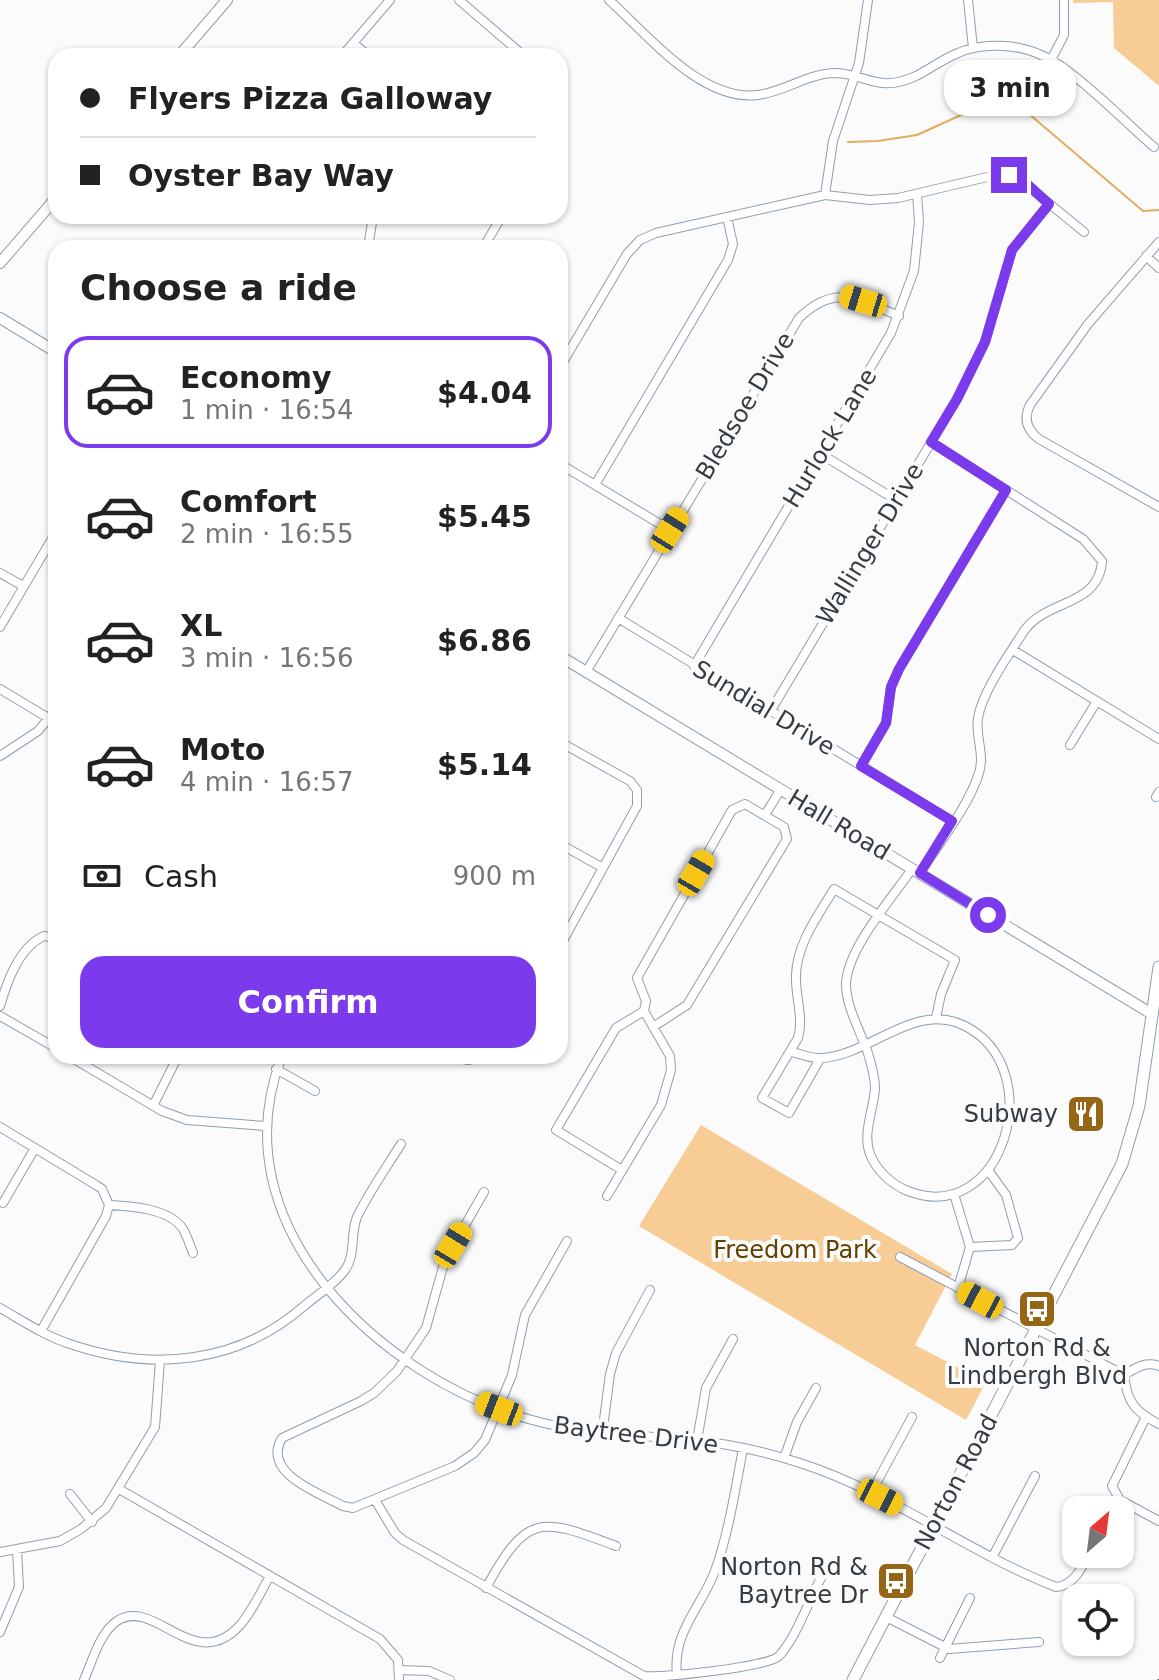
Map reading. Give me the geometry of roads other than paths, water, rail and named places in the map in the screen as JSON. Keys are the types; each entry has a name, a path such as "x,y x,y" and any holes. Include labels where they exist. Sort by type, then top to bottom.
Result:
{"main road":[{"name":"Norton Road","path":"853,1680 1125,1156 1139,1106 1156,1017 1159,967"}],"street":[{"path":"186,48 227,0"},
{"path":"349,48 390,0"},
{"path":"459,0 515,48"},
{"path":"609,0 690,73 721,92 759,95 833,73 894,84 973,48 1026,50 1051,60 1154,147"},
{"path":"825,195 833,141 855,79 864,39 868,0"},
{"path":"968,0 973,48"},
{"path":"1051,60 1064,35 1064,0"},
{"path":"353,43 359,48"},
{"path":"568,354 627,254 640,240 656,233 825,195 870,200 917,194 1000,174 1018,178 1084,232"},
{"name":"Hurlock Lane","path":"694,666 880,354 899,316 914,271 919,222 917,194"},
{"name":"Wallinger Drive","path":"770,712 957,399 985,342 1012,250 1049,204"},
{"path":"0,263 48,207"},
{"path":"595,485 728,260 733,244 727,217"},
{"path":"1159,242 1088,324 1034,399 1026,416 1028,428 1035,436 1159,507"},
{"path":"1146,256 1159,268"},
{"name":"Bledsoe Drive","path":"586,672 799,318 813,304 831,297 848,296 899,316"},
{"path":"0,318 48,347"},
{"path":"792,1052 820,1059 864,1044 923,1020 936,1018 955,1022 974,1031 988,1043 1003,1069 1009,1092 1009,1119 1000,1149 988,1170 954,1194 938,1197 899,1188 875,1163 867,1139 874,1101 874,1075 864,1044 848,1001 846,982 856,953 880,916 916,871 973,788 981,765 977,721 980,710 1013,650 1033,621 1086,595 1100,574 1102,561 1083,539 931,442"},
{"path":"821,454 896,500"},
{"path":"568,469 670,530"},
{"path":"861,766 886,723 891,687 899,669 1006,490"},
{"path":"0,627 48,545"},
{"path":"0,573 23,586"},
{"name":"Sundial Drive","path":"618,618 952,821"},
{"path":"1013,650 1159,739"},
{"name":"Hall Road","path":"568,661 1156,1017"},
{"path":"0,689 48,718"},
{"path":"1070,745 1097,701"},
{"path":"0,756 48,721"},
{"path":"568,746 630,781 637,790 637,806 568,931"},
{"path":"765,815 781,789"},
{"path":"607,1196 661,1105 671,1070 670,1056 653,1027 644,1011 646,1001 637,978 732,810 745,804 786,830 784,846 691,999 653,1027"},
{"path":"568,848 603,868"},
{"path":"820,1059 789,1113 762,1098 792,1052 800,1030 796,976 802,943 834,889 955,960 941,994 936,1018"},
{"path":"0,1006 7,982 28,948 44,936 48,937"},
{"path":"622,1170 556,1130 616,1028 644,1011"},
{"path":"0,1016 48,1043"},
{"path":"82,1064 153,1106 187,1120 265,1126"},
{"path":"153,1106 174,1064"},
{"name":"Baytree Drive","path":"278,1064 265,1126 269,1172 282,1216 297,1246 348,1311 406,1359 442,1382 529,1420 602,1435 697,1441 784,1458 871,1493 1047,1584 1061,1587 1082,1568"},
{"path":"276,1069 315,1091"},
{"path":"0,1127 102,1189 109,1205 106,1216 41,1331"},
{"path":"0,1308 41,1331 95,1351 160,1361 203,1357 257,1339 287,1320 349,1264 356,1221 401,1144"},
{"path":"3,1203 35,1148"},
{"path":"970,1247 1012,1245 1018,1238 1006,1195 988,1170"},
{"path":"484,1192 445,1260 431,1314 406,1359 374,1393 282,1438 276,1450 280,1466 289,1476 343,1506 353,1508 465,1460 485,1440 512,1375 525,1315 567,1241"},
{"path":"954,1194 970,1247 958,1288"},
{"path":"109,1205 138,1207 175,1222 182,1227 193,1253"},
{"path":"900,1257 1124,1375"},
{"path":"602,1435 616,1353 650,1290"},
{"path":"697,1441 701,1400 733,1339"},
{"path":"0,1552 60,1541 92,1522 119,1489 155,1427 160,1361"},
{"path":"1124,1375 1138,1366 1159,1366"},
{"path":"1124,1375 1130,1404 1159,1424"},
{"path":"784,1458 797,1422 816,1388"},
{"path":"871,1493 912,1417"},
{"path":"1146,1417 1112,1486 1120,1500 1158,1518"},
{"path":"677,1675 676,1647 714,1574 727,1533 743,1449"},
{"path":"993,1556 1035,1476"},
{"path":"119,1489 380,1639 393,1652 400,1670 399,1680"},
{"path":"70,1494 92,1522"},
{"path":"375,1500 395,1533 403,1540 635,1673 653,1677 763,1663 776,1658 821,1578"},
{"path":"486,1588 512,1544 533,1529 560,1526 616,1546"},
{"path":"0,1632 19,1587 17,1550"},
{"path":"84,1680 106,1634 117,1621 134,1616 183,1639 195,1642 218,1640 240,1626 270,1576"},
{"path":"940,1658 970,1598"},
{"path":"886,1617 945,1648 961,1650 1039,1642"},
{"path":"400,1670 429,1671 450,1680"}],"waterway":[{"path":"848,142 917,135 961,115 1022,108 1143,211 1159,210"}],"place":[{"name":"Subway","path":"1086,1114"},
{"name":"Norton Rd & Lindbergh Blvd","path":"1037,1309"},
{"name":"Norton Rd & Baytree Dr","path":"896,1581"}],"park label":[{"name":"Freedom Park","path":"795,1250"}]}
